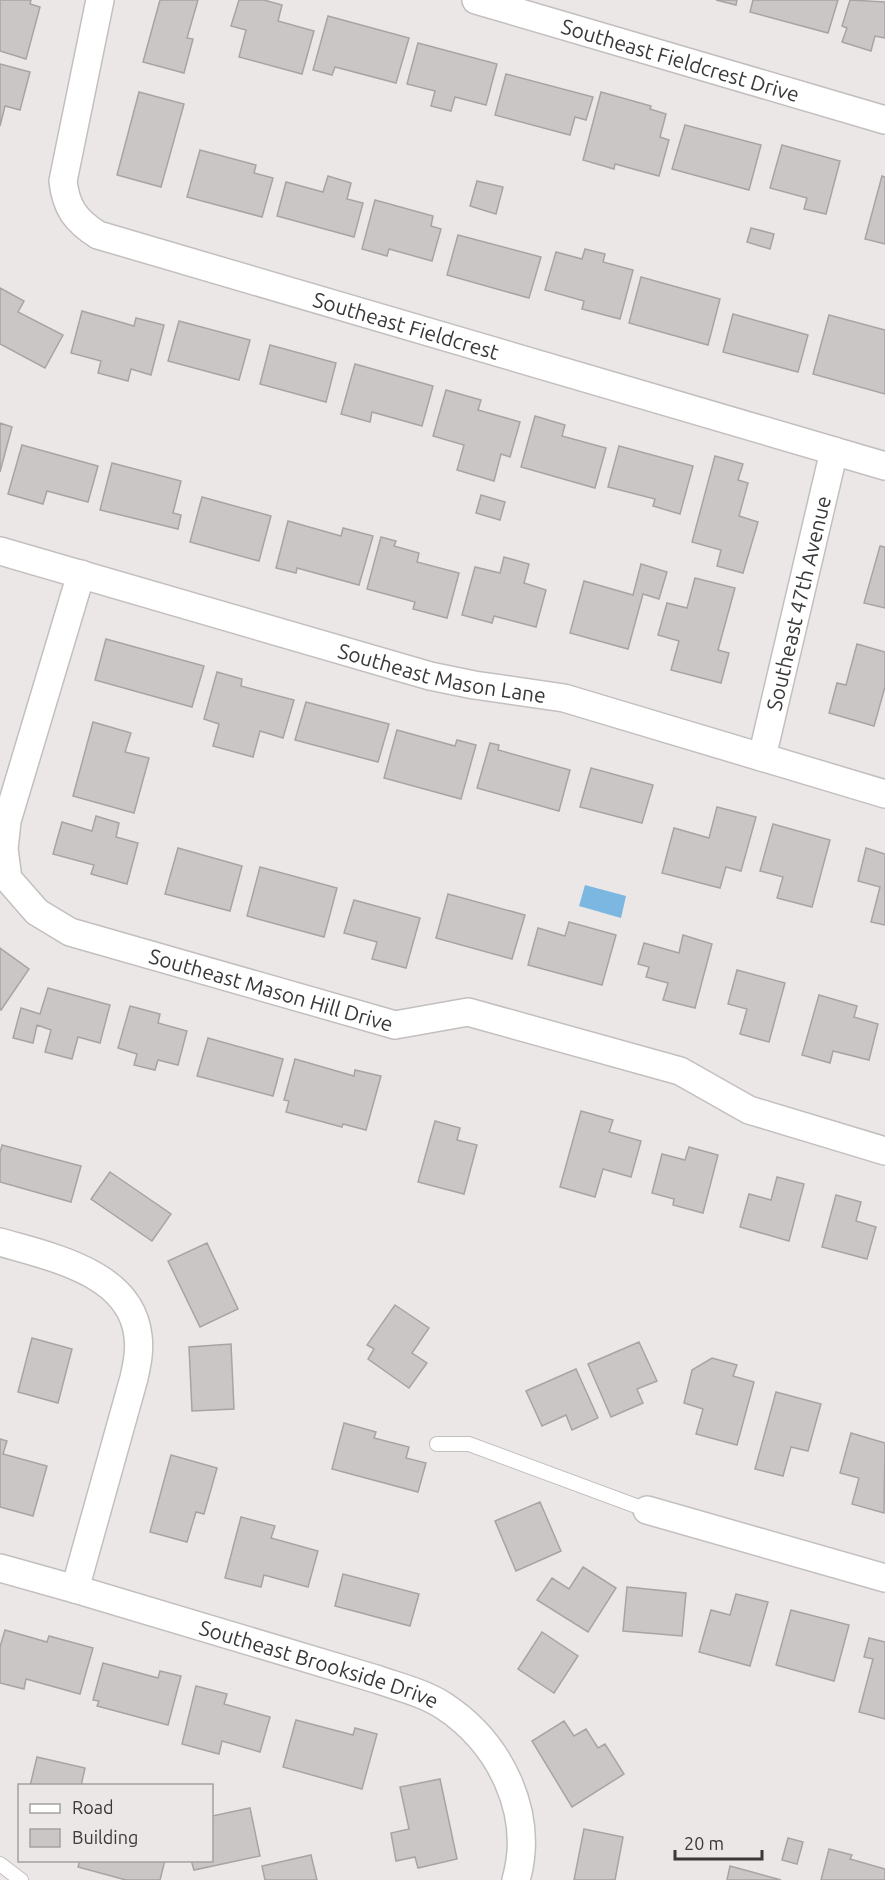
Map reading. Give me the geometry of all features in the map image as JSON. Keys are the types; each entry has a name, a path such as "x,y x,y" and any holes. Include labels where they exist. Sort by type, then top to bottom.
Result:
{"street":[{"name":"Southeast Fieldcrest","path":"100,0 83,72 63,182 65,199 72,212 84,226 98,235 885,465"},
{"name":"Southeast Fieldcrest Drive","path":"476,0 885,120"},
{"name":"Southeast 47th Avenue","path":"762,757 834,451"},
{"name":"Southeast Mason Lane","path":"0,551 430,676 564,698 885,794"},
{"name":"Southeast Mason Hill Drive","path":"81,574 7,821 4,849 8,879 37,912 70,932 395,1025 468,1012 680,1071 748,1110 885,1151"},
{"path":"0,1242 64,1261 92,1273 119,1295 134,1321 138,1335 134,1378 75,1588"},
{"path":"647,1510 885,1578"},
{"name":"Southeast Brookside Drive","path":"0,1568 75,1588 376,1679 420,1694 442,1705 483,1739 499,1762 511,1787 518,1814 521,1841 516,1880"}],"lane":[{"path":"437,1444 469,1444 647,1510"},
{"path":"0,1864 21,1880"}],"water":[{"path":"585,885 626,896 621,918 579,906"}],"building":[{"path":"0,0 31,0 30,4 40,7 26,59 0,51"},
{"path":"160,0 198,0 187,38 193,39 184,73 143,62"},
{"path":"239,0 264,0 282,5 278,21 314,31 302,74 239,57 246,30 231,26"},
{"path":"716,0 737,0 736,5"},
{"path":"753,0 838,0 828,33 750,12"},
{"path":"850,0 885,2 885,38 875,36 871,51 842,42 847,28 842,26"},
{"path":"328,16 409,38 396,83 335,67 332,75 313,70"},
{"path":"418,43 497,64 486,105 455,97 451,111 431,106 435,91 407,84"},
{"path":"0,64 30,72 20,110 5,106 0,126"},
{"path":"506,74 593,97 586,120 575,117 570,135 495,115"},
{"path":"139,92 184,104 161,187 117,175"},
{"path":"601,92 651,106 650,109 666,114 660,137 669,140 659,176 615,164 614,169 583,160"},
{"path":"685,125 761,145 749,190 672,169"},
{"path":"782,145 840,161 826,214 804,209 807,198 770,188"},
{"path":"200,150 256,165 254,173 273,178 262,217 187,197"},
{"path":"328,176 351,183 347,199 363,203 354,237 277,216 286,182 323,192"},
{"path":"882,176 885,177 885,244 865,239"},
{"path":"477,181 503,187 496,214 470,206"},
{"path":"375,200 433,216 431,226 441,229 432,261 389,249 387,256 362,249"},
{"path":"751,228 774,234 770,249 747,242"},
{"path":"458,235 541,257 529,298 447,275"},
{"path":"585,249 605,254 603,262 633,270 620,319 582,309 584,301 545,290 556,252 582,259"},
{"path":"641,277 720,299 708,345 629,323"},
{"path":"0,288 24,301 18,312 63,335 45,368 0,344"},
{"path":"82,311 134,326 136,318 164,325 151,375 131,369 128,381 98,373 101,361 71,353"},
{"path":"733,314 808,335 798,372 723,352"},
{"path":"829,315 885,330 885,394 813,374"},
{"path":"179,321 250,340 239,380 168,361"},
{"path":"270,345 336,363 326,402 260,384"},
{"path":"355,364 433,386 422,426 372,412 370,422 341,414"},
{"path":"446,390 481,400 478,410 520,422 510,457 501,454 494,481 457,470 464,445 433,436"},
{"path":"535,416 565,425 562,436 606,448 595,488 521,467"},
{"path":"0,423 12,427 0,472"},
{"path":"22,445 98,466 88,502 47,491 43,504 8,494"},
{"path":"619,446 693,466 680,514 653,506 655,499 608,487"},
{"path":"715,456 743,464 738,480 748,483 739,516 758,522 743,573 717,566 721,550 692,542"},
{"path":"112,463 181,481 173,513 181,515 178,529 100,510"},
{"path":"481,495 505,502 500,520 476,513"},
{"path":"202,497 271,516 259,561 190,542"},
{"path":"288,521 341,536 343,528 373,536 359,585 297,568 296,573 276,568"},
{"path":"381,537 396,541 394,546 419,553 417,562 459,573 447,618 413,609 415,602 367,589"},
{"path":"880,546 885,547 885,608 864,603"},
{"path":"504,557 529,564 524,583 546,590 536,627 494,616 492,623 462,615 475,567 500,573"},
{"path":"641,564 667,572 659,599 643,594 628,649 570,633 584,581 633,595"},
{"path":"695,578 735,588 718,650 729,653 721,683 671,670 679,641 658,635 667,603 687,608"},
{"path":"106,639 204,666 192,707 95,680"},
{"path":"857,644 885,652 885,687 874,726 829,713 837,683 846,685"},
{"path":"217,672 242,679 241,686 294,700 283,738 260,731 253,757 213,746 219,724 204,719"},
{"path":"306,702 389,724 378,762 295,740"},
{"path":"93,722 131,733 125,752 149,758 134,813 73,796"},
{"path":"397,730 455,746 457,740 476,745 461,799 384,778"},
{"path":"490,743 499,745 498,750 570,770 559,811 477,788"},
{"path":"591,768 653,785 642,823 580,807"},
{"path":"717,807 756,817 741,871 726,867 720,888 662,873 674,828 709,838"},
{"path":"96,816 119,823 116,837 138,843 127,884 91,874 94,865 53,854 62,822 92,831"},
{"path":"773,824 830,840 812,907 777,898 783,877 760,871"},
{"path":"178,848 242,866 230,911 165,894"},
{"path":"866,848 885,854 885,925 871,922 880,887 858,881"},
{"path":"260,867 337,888 324,937 247,916"},
{"path":"448,894 525,915 512,959 436,938"},
{"path":"354,900 420,918 406,968 372,959 377,942 344,933"},
{"path":"569,922 616,935 602,985 528,965 538,928 565,936"},
{"path":"683,935 712,944 695,1008 663,1000 668,983 646,977 649,967 638,964 644,943 679,953"},
{"path":"0,948 29,969 1,1010 0,1009"},
{"path":"737,970 785,983 769,1042 740,1034 747,1009 728,1004"},
{"path":"48,988 110,1005 100,1043 78,1037 72,1059 45,1052 51,1030 37,1025 33,1043 13,1038 21,1008 40,1014"},
{"path":"819,995 857,1006 854,1017 878,1024 869,1060 833,1051 830,1063 802,1055"},
{"path":"130,1006 160,1014 158,1023 187,1031 178,1065 158,1060 155,1070 134,1065 137,1054 118,1048"},
{"path":"208,1038 283,1059 273,1096 197,1076"},
{"path":"295,1059 354,1076 355,1070 381,1076 366,1130 343,1124 342,1127 286,1112 289,1101 284,1100"},
{"path":"581,1111 613,1120 609,1132 641,1141 631,1177 603,1169 595,1197 560,1187"},
{"path":"435,1121 460,1128 457,1140 477,1145 464,1194 418,1182"},
{"path":"2,1145 81,1166 71,1202 0,1182"},
{"path":"689,1147 718,1155 703,1213 673,1205 674,1199 652,1193 662,1154 685,1160"},
{"path":"110,1172 171,1214 152,1241 91,1199"},
{"path":"777,1177 804,1184 789,1241 740,1227 749,1194 771,1200"},
{"path":"836,1195 861,1202 856,1221 876,1227 867,1259 822,1247"},
{"path":"207,1243 238,1309 200,1327 168,1261"},
{"path":"395,1305 429,1328 412,1353 427,1363 409,1388 368,1359 374,1349 367,1345"},
{"path":"32,1338 72,1349 58,1403 18,1392"},
{"path":"639,1342 657,1381 637,1389 643,1403 611,1417 588,1364"},
{"path":"231,1344 234,1409 192,1411 189,1347"},
{"path":"712,1358 737,1365 733,1376 754,1382 737,1445 696,1434 703,1409 684,1403 692,1370"},
{"path":"576,1369 598,1418 572,1430 566,1415 542,1426 526,1391"},
{"path":"776,1392 821,1404 808,1451 791,1447 783,1476 755,1469"},
{"path":"344,1423 376,1432 374,1438 409,1447 406,1458 426,1463 418,1492 332,1469"},
{"path":"851,1433 885,1443 884,1513 852,1504 859,1478 840,1473"},
{"path":"0,1439 7,1441 3,1454 47,1466 33,1516 0,1507"},
{"path":"171,1455 217,1468 204,1514 196,1512 187,1542 150,1532"},
{"path":"540,1502 561,1551 516,1571 495,1521"},
{"path":"241,1517 275,1526 271,1538 318,1551 308,1587 264,1575 261,1587 225,1578"},
{"path":"583,1567 616,1588 588,1632 537,1600 552,1578 569,1589"},
{"path":"343,1574 419,1594 410,1626 335,1606"},
{"path":"627,1587 686,1593 682,1636 623,1631"},
{"path":"736,1594 768,1602 750,1666 699,1652 711,1610 730,1615"},
{"path":"791,1610 849,1625 834,1681 776,1665"},
{"path":"5,1630 47,1642 49,1636 93,1648 80,1694 26,1679 24,1689 0,1683 0,1647"},
{"path":"542,1632 578,1656 554,1693 518,1669"},
{"path":"869,1638 885,1642 885,1719 859,1712 873,1659 864,1657"},
{"path":"103,1663 158,1678 160,1671 181,1676 168,1725 97,1706 99,1701 93,1700"},
{"path":"196,1686 227,1694 224,1704 270,1717 260,1752 222,1741 219,1754 182,1744"},
{"path":"296,1720 353,1735 355,1728 377,1734 362,1789 283,1767"},
{"path":"564,1721 574,1736 586,1729 598,1748 605,1744 624,1774 572,1807 532,1741"},
{"path":"37,1757 85,1768 81,1784 30,1784"},
{"path":"440,1779 457,1859 418,1868 415,1857 396,1861 391,1833 409,1829 400,1787"},
{"path":"250,1808 260,1856 194,1870 192,1862 213,1862 213,1816"},
{"path":"584,1829 623,1837 615,1880 574,1880"},
{"path":"788,1838 803,1842 797,1864 782,1860"},
{"path":"829,1849 852,1855 850,1859 885,1869 885,1880 821,1880"},
{"path":"311,1855 317,1880 265,1880 262,1866"},
{"path":"79,1862 164,1862 160,1880 126,1880 78,1867"},
{"path":"730,1866 781,1880 727,1880"}]}
